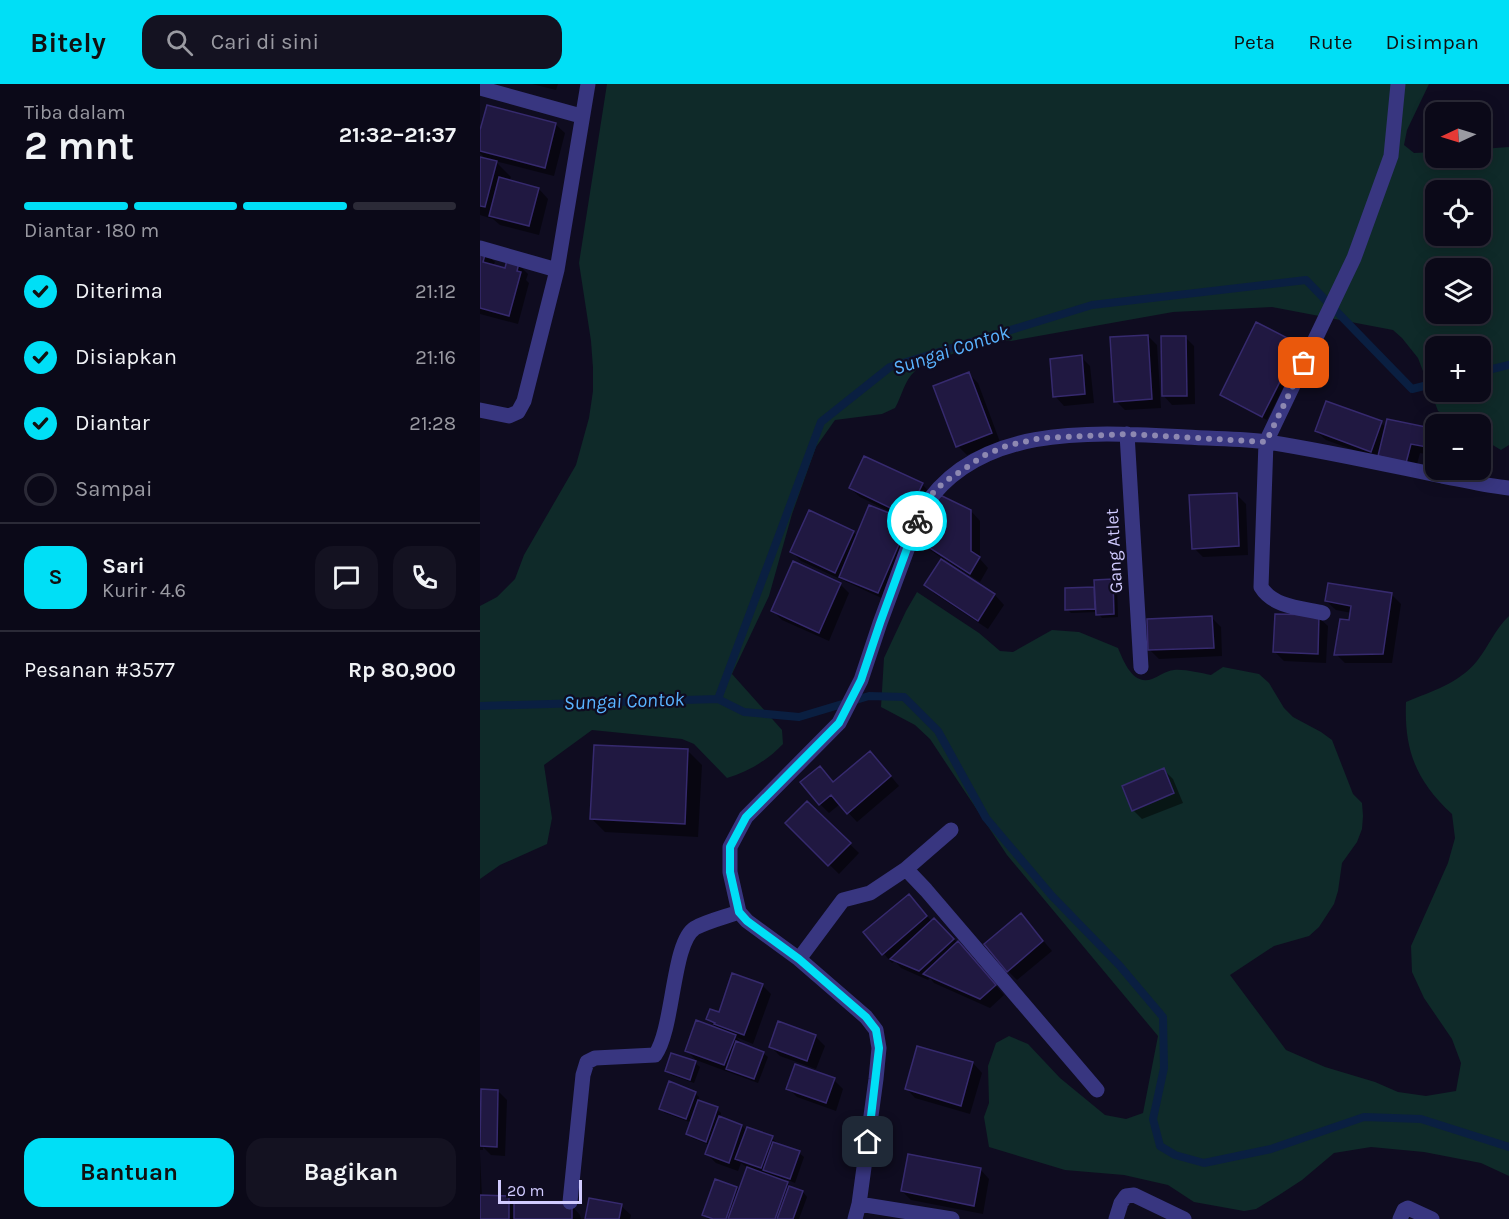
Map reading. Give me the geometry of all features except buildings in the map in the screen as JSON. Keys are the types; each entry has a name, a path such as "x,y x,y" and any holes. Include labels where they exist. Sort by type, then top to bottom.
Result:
{"street":[{"path":"480,410 509,416 518,412 524,401 557,270 588,84"},
{"path":"1323,613 1280,603 1267,597 1261,587 1266,442 1354,258 1391,156 1398,84"},
{"path":"480,88 581,116"},
{"path":"480,249 557,270"},
{"path":"855,1219 876,1079 879,1048 876,1030 866,1017 799,959 747,921 739,912 730,872 730,847 746,817 839,723 861,680 921,512 930,496 943,483 983,456 1006,446 1041,438 1127,434 1266,442 1509,488"},
{"name":"Gang Atlet","path":"1127,434 1140,667"},
{"path":"799,959 843,900 870,893 906,869 951,831"},
{"path":"906,869 1097,1090"},
{"path":"570,1202 583,1076 587,1062 595,1058 655,1055 663,1039 684,943 693,929 739,912"},
{"path":"1116,1219 1126,1196 1134,1195 1184,1219"},
{"path":"859,1204 952,1219"},
{"path":"1400,1219 1404,1210 1408,1208 1432,1219"}],"green space":[{"path":"607,84 1429,84 1407,130 1404,145 1414,153 1425,152 1425,168 1491,168 1491,148 1509,147 1509,445 1501,450 1491,444 1491,414 1443,414 1438,411 1435,402 1491,402 1491,336 1425,336 1425,377 1418,358 1393,330 1272,307 1173,312 1011,341 992,341 926,364 911,375 895,408 882,414 835,420 816,447 792,514 769,596 732,674 782,730 783,744 757,765 727,778 694,744 682,739 592,730 544,765 552,818 547,844 500,865 480,879 480,606 497,597 515,579 524,555 576,465 589,418 593,391 591,341 579,263"},
{"path":"917,592 979,633 1000,651 1013,652 1052,630 1079,632 1118,648 1130,671 1140,679 1152,679 1174,670 1211,675 1223,667 1259,674 1269,683 1284,708 1293,717 1332,740 1353,794 1362,803 1363,816 1362,829 1357,842 1342,863 1334,904 1319,927 1309,936 1274,946 1230,975 1286,1050 1325,1067 1375,1082 1398,1092 1426,1096 1456,1091 1461,1063 1452,1039 1424,998 1412,972 1411,946 1448,863 1455,838 1452,814 1429,789 1415,764 1407,735 1406,702 1462,676 1477,661 1509,616 1509,1176 1481,1163 1424,1152 1371,1147 1334,1153 1302,1180 1279,1195 1256,1209 1244,1211 1194,1202 1168,1185 1124,1175 1065,1170 989,1147 984,1117 989,1103 988,1066 996,1043 1009,1036 1028,1044 1060,1078 1105,1115 1126,1119 1143,1113 1158,1036 1007,855 930,739 915,725 881,707 884,658"}],"waterway":[{"name":"Sungai Contok","path":"480,706 718,699 821,422 890,367 1092,305 1306,280 1412,389 1425,386"},
{"name":"Sungai Contok","path":"1491,369 1509,365"},
{"path":"718,699 744,712 799,717 869,696 904,697 938,731 986,818 1052,896 1119,965 1163,1017 1164,1068 1153,1119 1160,1146 1175,1155 1204,1163 1271,1149 1364,1117 1421,1119 1509,1147"}],"way so far":[{"path":"917,521 930,496 943,483 983,456 1006,446 1041,438 1127,434 1266,442 1304,363"}],"route":[{"path":"868,1142 879,1048 876,1030 866,1017 799,959 747,921 739,912 730,872 730,847 746,817 839,723 861,680 917,521"}]}
